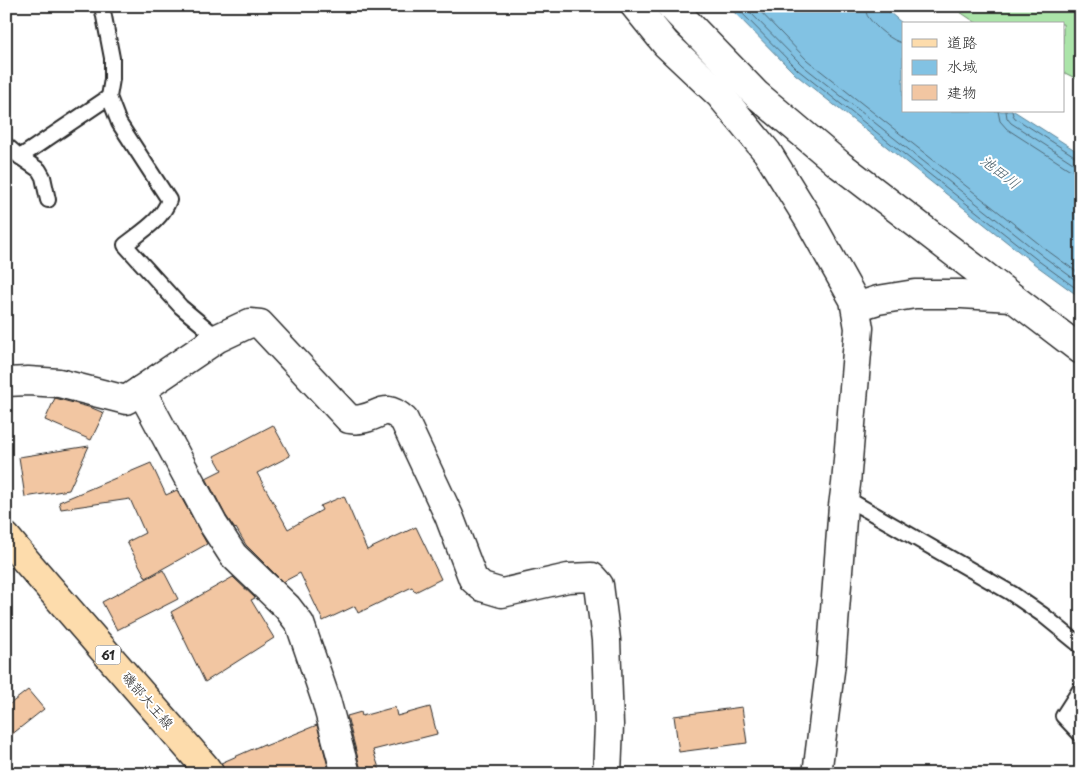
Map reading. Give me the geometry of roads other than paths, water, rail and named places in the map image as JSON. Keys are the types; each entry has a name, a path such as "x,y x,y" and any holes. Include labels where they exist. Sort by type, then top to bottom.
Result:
{"main road":[{"name":"磯部大王線","path":"6,536 210,774"}],"street":[{"path":"635,6 666,44 720,95 767,152 808,218 854,300 856,307 859,328 831,664 816,774"},
{"path":"671,6 756,94 840,166 1081,350"},
{"path":"856,307 878,300 915,294 1011,296"},
{"path":"6,382 59,383 126,400 218,338 250,323 260,324 349,419 361,419 386,410 397,414 404,420 449,516 473,579 482,587 502,593 568,578 592,577 599,585 606,640 609,725 607,774"},
{"path":"141,390 213,524 233,555 287,607 300,624 326,700 346,774"}],"lane":[{"path":"102,6 112,58 112,79 109,97 119,122 169,200 166,209 159,218 125,245 181,307 218,338"},
{"path":"20,157 109,97"},
{"path":"6,145 39,170 44,177 48,200"},
{"path":"844,498 1011,593 1044,616 1081,646"},
{"path":"1081,688 1063,716 1081,736"}],"water":[{"name":"池田川","path":"728,6 882,6 902,23 902,112 1016,112 1081,154 1081,298 1037,266 795,74"}]}
